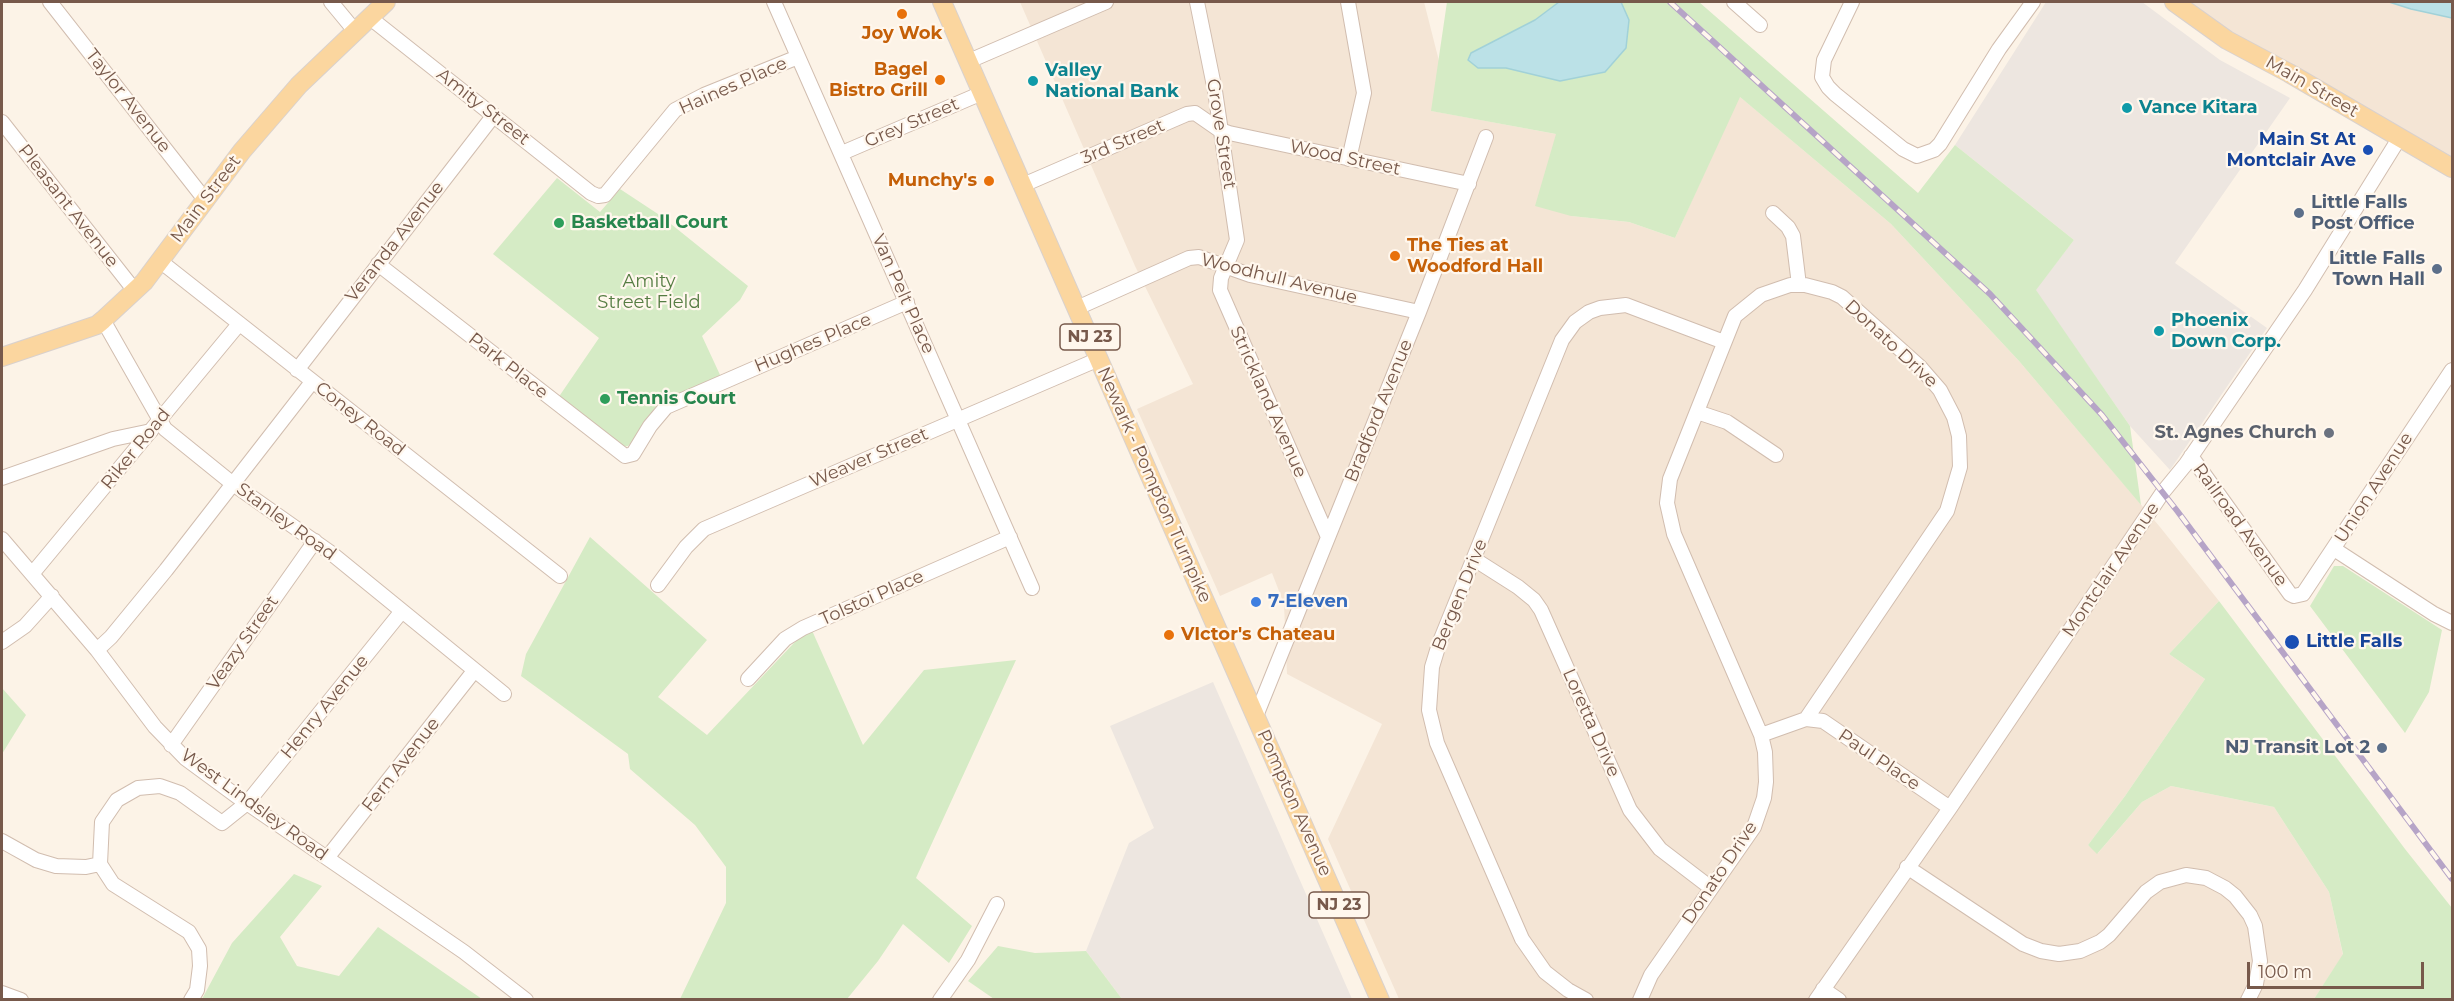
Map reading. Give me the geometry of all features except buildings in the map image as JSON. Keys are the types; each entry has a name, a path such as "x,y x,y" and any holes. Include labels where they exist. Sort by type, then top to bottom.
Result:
{"main road":[{"name":"Main Street","path":"2,357 97,325 135,291 242,151 299,85 386,2"},
{"name":"Newark - Pompton Turnpike","path":"942,2 1237,672"},
{"name":"Main Street","path":"2174,2 2227,40 2452,168"},
{"name":"Pompton Avenue","path":"1237,672 1380,999"}],"street":[{"name":"Taylor Avenue","path":"50,2 206,201"},
{"path":"331,2 355,31"},
{"name":"Van Pelt Place","path":"774,2 1032,588"},
{"path":"969,61 1106,2"},
{"name":"Grove Street","path":"1197,2 1237,240 1226,266"},
{"path":"1347,2 1364,93 1348,159"},
{"path":"1734,2 1760,25"},
{"path":"1852,2 1824,60 1822,77 1835,94 1903,149 1912,154 1923,155 1934,150 1946,136 1999,49 2033,2"},
{"name":"Amity Street","path":"369,16 591,193 598,196"},
{"name":"Haines Place","path":"598,196 605,195 675,110 704,95 798,57"},
{"name":"Grey Street","path":"842,153 982,93"},
{"name":"3rd Street","path":"1023,184 1187,114 1195,113 1220,130"},
{"name":"Veranda Avenue","path":"297,370 494,115"},
{"name":"Pleasant Avenue","path":"2,122 135,291"},
{"name":"Wood Street","path":"1220,130 1469,184"},
{"name":"Bradford Avenue","path":"1256,716 1419,312 1486,137"},
{"name":"Montclair Avenue","path":"1820,994 1950,808 2163,492 2191,456 2305,290 2400,137"},
{"path":"1773,213 1788,227 1793,236 1799,285"},
{"name":"Woodhull Avenue","path":"1077,308 1189,258 1199,257 1250,275 1419,312"},
{"name":"Coney Road","path":"160,261 560,576"},
{"name":"Park Place","path":"378,264 621,454 629,456 637,447"},
{"name":"Strickland Avenue","path":"1226,266 1221,278 1220,290 1223,299 1328,537"},
{"name":"Donato Drive","path":"1640,999 1651,975 1746,840 1760,813 1766,782 1765,752 1761,735 1669,518 1667,503 1670,479 1735,316 1751,302 1774,290 1799,285 1818,287 1842,297 1920,367 1940,390 1954,417 1959,436 1960,467 1947,511 1806,719"},
{"name":"Hughes Place","path":"637,447 666,406 907,302"},
{"name":"Bergen Drive","path":"1586,999 1555,981 1536,962 1525,945 1437,743 1430,710 1432,667 1439,644 1568,330 1582,316 1600,308 1626,304 1724,342"},
{"name":"Stanley Road","path":"103,320 155,426 165,429 233,484 315,541 504,694"},
{"name":"Riker Road","path":"32,574 239,324"},
{"name":"Weaver Street","path":"658,585 686,547 704,530 1099,359"},
{"name":"Union Avenue","path":"2290,594 2298,596 2307,591 2452,370"},
{"path":"97,650 111,637 166,570 312,382"},
{"path":"1696,412 1727,422 1776,455"},
{"path":"2,478 155,426"},
{"name":"Railroad Avenue","path":"2191,456 2290,594"},
{"name":"Tolstoi Place","path":"748,679 785,639 803,628 1010,537"},
{"name":"West Lindsley Road","path":"2,539 97,650 145,716 171,745 199,770 464,952 526,999"},
{"name":"Veazy Street","path":"171,745 315,541"},
{"path":"2334,549 2434,614 2452,623"},
{"name":"Loretta Drive","path":"1474,560 1518,587 1534,600 1541,610 1630,810 1660,849 1711,888"},
{"path":"2,642 25,626 52,596"},
{"name":"Henry Avenue","path":"100,864 102,822 117,800 138,788 160,786 180,793 222,823 247,803 402,611"},
{"name":"Fern Avenue","path":"327,858 474,671"},
{"path":"1761,735 1806,719"},
{"name":"Paul Place","path":"1806,719 1823,721 1950,808"},
{"path":"2,841 36,860 56,866 86,867 100,864 113,884 189,932 199,950 200,966 197,990 191,999"},
{"path":"1907,867 2023,944 2041,951 2059,954 2080,951 2100,942 2146,892 2160,882 2186,875 2206,878 2235,896 2247,910 2255,926 2260,961 2256,984 2248,999"},
{"path":"940,999 973,952 997,904"},
{"path":"2,993 21,999"},
{"path":"1820,994 1839,999"}],"shaded area":[{"path":"1020,2 1424,2 1439,61 1432,111 1556,134 1571,216 1629,222 1675,238 1739,96 1891,224 2019,361 2160,527 2219,601 2169,654 2205,679 2125,796 2088,845 2098,853 2142,802 2171,786 2274,807 2329,892 2343,955 2314,999 1399,999 1328,839 1382,724 1287,674 1284,604 1272,573 1220,596 1137,409 1193,384 1135,266"},
{"path":"2046,2 2142,2 2220,60 2290,98 2175,263 2267,328 2170,470 2130,426 2035,290 2074,240 1955,145"},
{"path":"2178,2 2389,2 2452,18 2452,167"},
{"path":"1213,682 1352,999 1122,999 1086,951 1129,843 1154,828 1110,726"}],"green space":[{"path":"1447,2 1699,2 1918,193 1955,145 2074,240 2036,290 2130,426 2141,505 2019,361 1891,224 1740,97 1675,238 1629,222 1571,216 1535,206 1556,134 1431,111"},
{"name":"Amity Street Field","path":"557,178 600,212 620,189 661,216 748,286 740,300 702,336 721,377 657,405 628,446 621,447 558,398 599,338 493,254"},
{"path":"590,537 707,640 658,697 707,735 810,626 863,745 924,670 1016,660 916,878 972,926 949,963 903,924 878,961 847,999 680,999 726,903 726,867 695,825 630,769 628,754 521,676 526,654"},
{"path":"2334,566 2343,566 2442,630 2429,692 2405,733 2310,606"},
{"path":"2219,601 2452,908 2452,999 2314,999 2343,954 2329,892 2274,807 2171,786 2142,802 2097,854 2088,845 2125,796 2205,679 2169,654"},
{"path":"2,688 26,715 2,754"},
{"path":"294,874 322,886 280,937 297,966 339,976 378,927 482,999 202,999 232,943"},
{"path":"998,946 1035,953 1086,951 1122,999 994,999 968,981"}],"water":[{"path":"1559,2 1621,2 1629,20 1626,48 1605,72 1560,81 1506,68 1478,68 1468,60 1471,53 1535,20"},
{"path":"2389,2 2452,2 2452,18 2411,9"}],"railway":[{"path":"1670,2 1990,294 2102,415 2178,512 2452,879"}],"place":[{"name":"Joy Wok","path":"902,14"},
{"name":"Bagel Bistro Grill","path":"940,80"},
{"name":"Valley National Bank","path":"1033,81"},
{"name":"Vance Kitara","path":"2127,108"},
{"name":"Main St At Montclair Ave","path":"2368,150"},
{"name":"Munchy's","path":"989,181"},
{"name":"Little Falls Post Office","path":"2299,213"},
{"name":"Basketball Court","path":"559,223"},
{"name":"The Ties at Woodford Hall","path":"1395,256"},
{"name":"Little Falls Town Hall","path":"2437,269"},
{"name":"Phoenix Down Corp.","path":"2159,331"},
{"name":"Tennis Court","path":"605,399"},
{"name":"St. Agnes Church","path":"2329,433"},
{"name":"7-Eleven","path":"1256,602"},
{"name":"VIctor's Chateau","path":"1169,635"},
{"name":"Little Falls","path":"2292,642"},
{"name":"NJ Transit Lot 2","path":"2382,748"}]}
